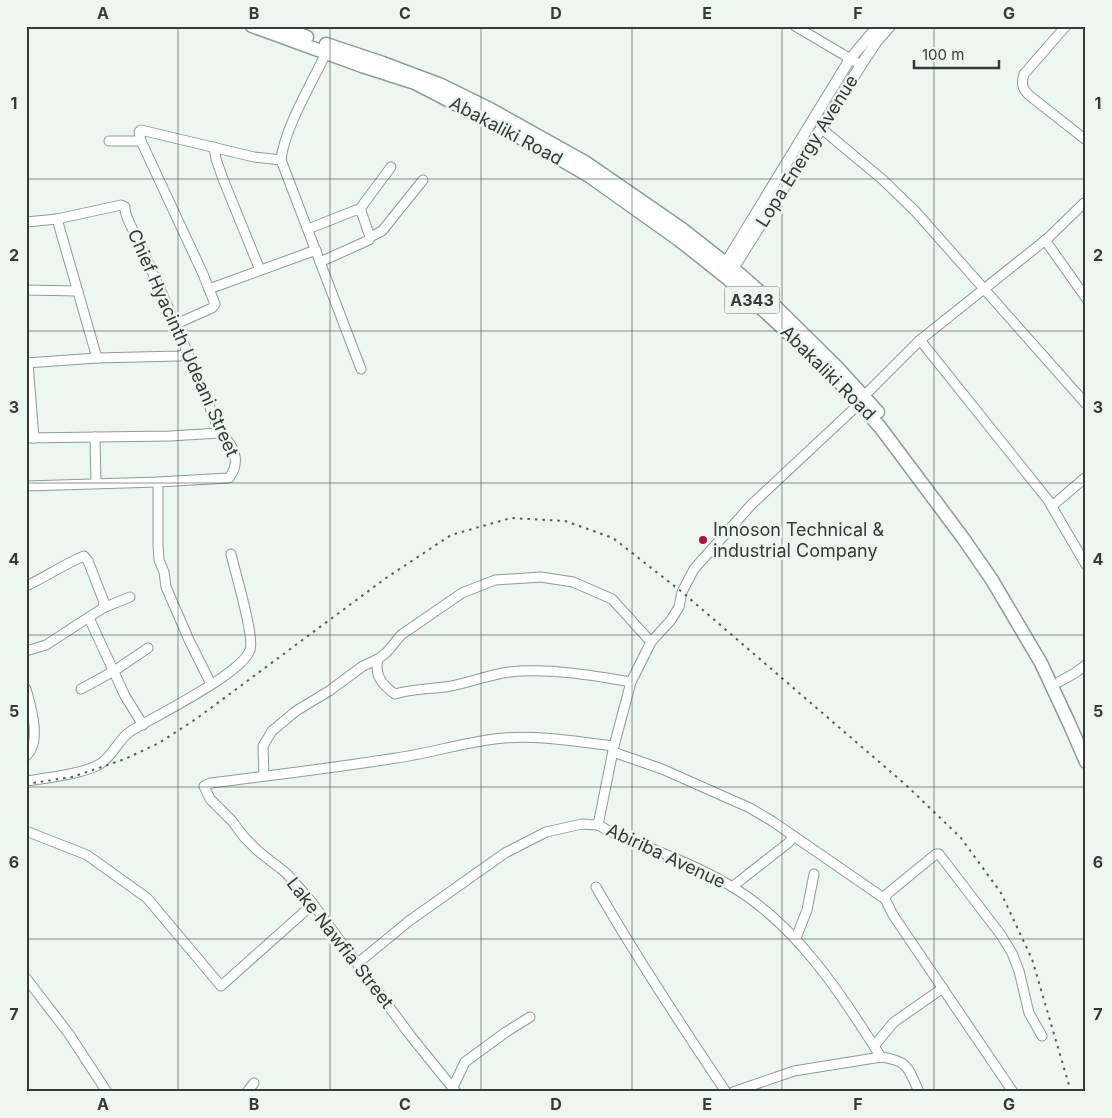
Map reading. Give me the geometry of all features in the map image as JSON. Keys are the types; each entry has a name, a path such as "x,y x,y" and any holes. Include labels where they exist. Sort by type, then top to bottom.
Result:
{"highway":[{"name":"Abakaliki Road","path":"252,26 415,84 553,155 589,176 679,240 726,270"},
{"name":"Abakaliki Road","path":"280,26 446,87 490,109 585,162 682,229 811,354 862,400 934,483 993,568 1059,682 1086,741"},
{"name":"Abakaliki Road","path":"862,400 992,580 1040,663 1070,723 1086,762"}],"main road":[{"name":"Lopa Energy Avenue","path":"726,270 850,59 878,26"},
{"name":"Lopa Energy Avenue","path":"726,270 822,129 861,65 890,26"}],"street":[{"path":"795,26 861,65"},
{"path":"1066,26 1024,74 1021,83 1024,90 1030,96 1086,140"},
{"path":"326,53 282,146 281,160 361,368"},
{"path":"822,129 883,180 916,212 1086,404"},
{"path":"176,324 214,306 209,289 141,141 139,132 141,130 254,157 281,160"},
{"path":"109,141 141,141"},
{"path":"214,147 223,179 260,270"},
{"path":"308,230 359,210 391,167"},
{"path":"320,262 366,242 370,237 382,231 423,180"},
{"path":"598,825 613,749 631,682 651,642 671,620 679,607 682,592 694,568 752,504 862,400 920,340 1045,240 1084,203"},
{"name":"Chief Hyacinth Udeani Street","path":"57,219 121,205 125,207 124,213 133,228 176,324 220,433 228,440 234,454 235,471 230,478 158,482"},
{"path":"359,210 370,237"},
{"path":"26,222 57,219 96,358"},
{"path":"1045,240 1086,298"},
{"path":"209,289 316,250"},
{"path":"26,290 78,290"},
{"path":"920,340 1052,506 1086,565"},
{"path":"188,353 179,356 96,358 27,363 30,438 220,433"},
{"path":"96,437 96,483"},
{"path":"1052,506 1086,477"},
{"path":"26,486 158,482 159,560 164,572 166,587 211,684"},
{"path":"26,782 90,769 101,764 128,732 211,684 234,668 250,651 252,637 231,554"},
{"path":"26,586 66,563 84,556 88,561 104,602 103,608"},
{"path":"651,642 612,599 572,582 531,577 495,580 462,593 400,635 387,652 378,659 363,666 329,691 296,711 272,731 263,746 264,776 396,758 483,740 528,737 613,749 662,769 750,808 885,899 893,915 1013,1092"},
{"path":"26,651 46,645 103,608 130,597"},
{"path":"89,618 125,696 143,725"},
{"path":"81,689 114,671 148,648"},
{"path":"378,659 376,666 377,674 387,688 395,694 412,689 445,686 508,672 550,671 579,673 631,682"},
{"path":"1059,682 1086,665"},
{"path":"26,689 34,716 34,745 26,756"},
{"name":"Lake Nawfia Street","path":"264,776 211,783 204,786 213,803 232,821 258,851 286,873 313,904 410,1035 454,1089"},
{"name":"Abiriba Avenue","path":"358,963 409,921 505,853 546,832 582,824 598,825 704,871 751,900 796,938 836,990 881,1057"},
{"path":"26,831 87,855 147,898 221,986 313,904"},
{"path":"732,887 788,843 794,836"},
{"path":"885,899 887,894 936,854 939,854 1001,935 1008,947 1019,971 1029,1013 1042,1036"},
{"path":"796,938 807,910 814,874"},
{"path":"596,887 624,936 674,1015 726,1092"},
{"path":"26,978 70,1034 107,1092"},
{"path":"874,1046 894,1022 943,988"},
{"path":"454,1089 464,1062 530,1017"},
{"path":"733,1092 794,1071 881,1057 894,1059 907,1066 919,1092"},
{"path":"247,1092 254,1083"}],"railway":[{"path":"26,784 72,777 125,759 159,743 196,719 386,578 451,535 511,518 565,521 613,538 682,592 906,785 961,838 1001,893 1032,959 1071,1092"}],"place":[{"name":"Innoson Technical & industrial Company","path":"703,540"}]}
